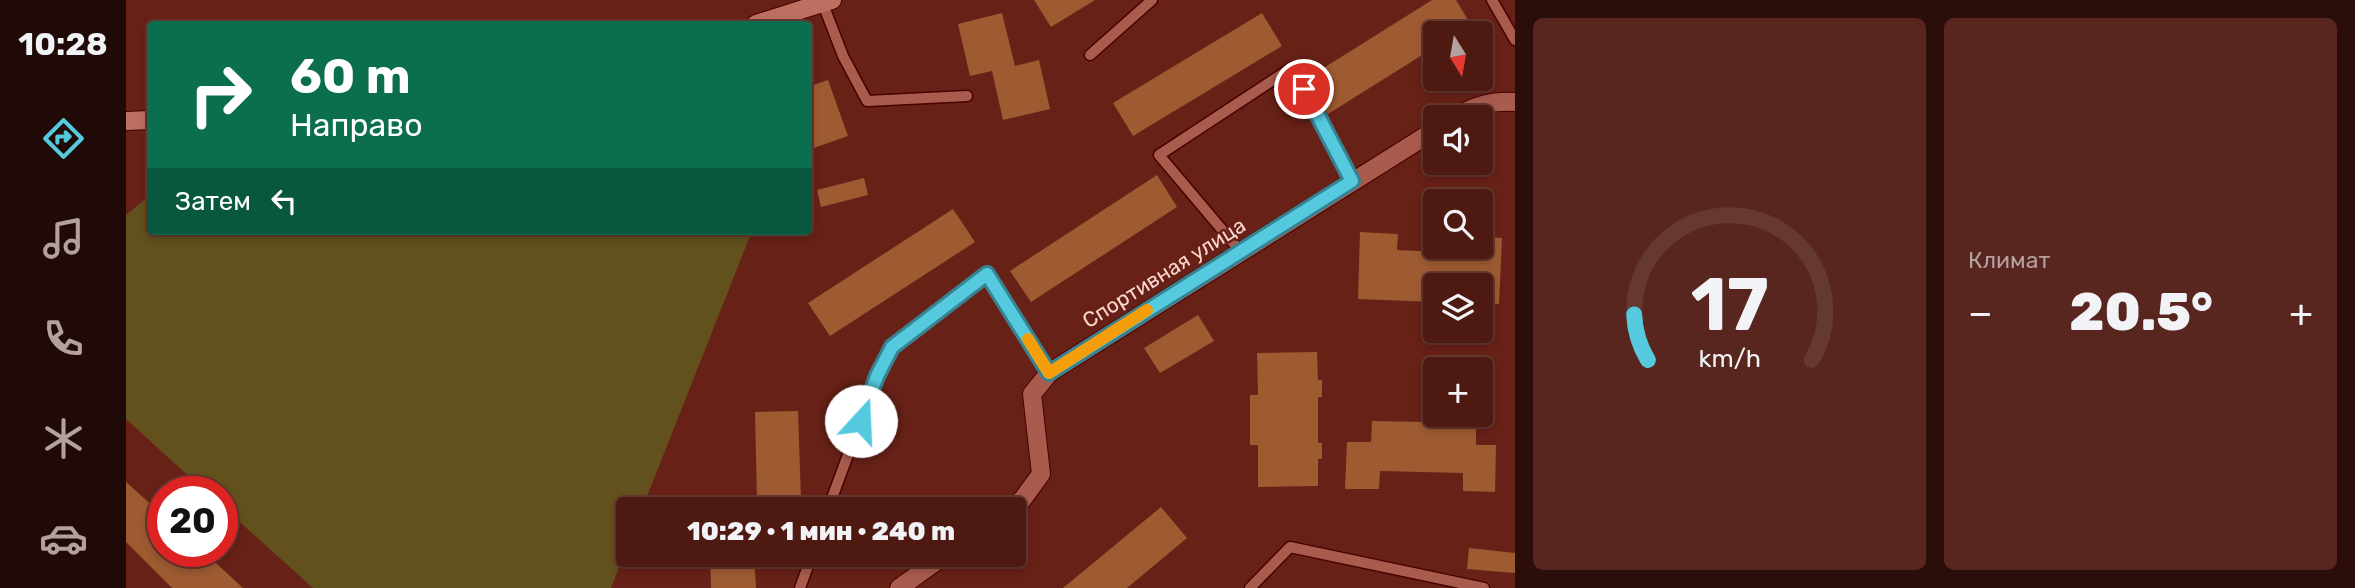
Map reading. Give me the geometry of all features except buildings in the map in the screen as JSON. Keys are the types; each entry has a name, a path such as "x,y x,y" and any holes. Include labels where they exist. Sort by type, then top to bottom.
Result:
{"main road":[{"path":"766,21 827,2"},
{"path":"126,121 147,120"}],"street":[{"path":"1477,105 1492,101 1515,102"},
{"name":"Спортивная улица","path":"1024,497 1041,474 1032,394 1049,373 1423,137"},
{"path":"899,588 928,567"}],"lane":[{"path":"1090,55 1152,0"},
{"path":"1492,0 1515,40"},
{"path":"827,2 843,56 867,100 967,96"},
{"path":"1240,251 1159,155 1293,67 1352,181"},
{"path":"832,497 877,376 892,347 987,274 1049,373"},
{"path":"1250,588 1290,547 1484,588"},
{"path":"800,588 808,567"}],"shaded area":[{"path":"147,198 147,235 750,235 647,497 616,497 616,567 619,567 611,588 313,588 238,520 238,476 188,476 126,419 126,215"}],"slow traffic":[{"path":"1028,339 1049,373 1147,310"}],"route":[{"path":"861,421 877,376 892,347 987,274 1049,373 1352,181 1304,89"}]}
